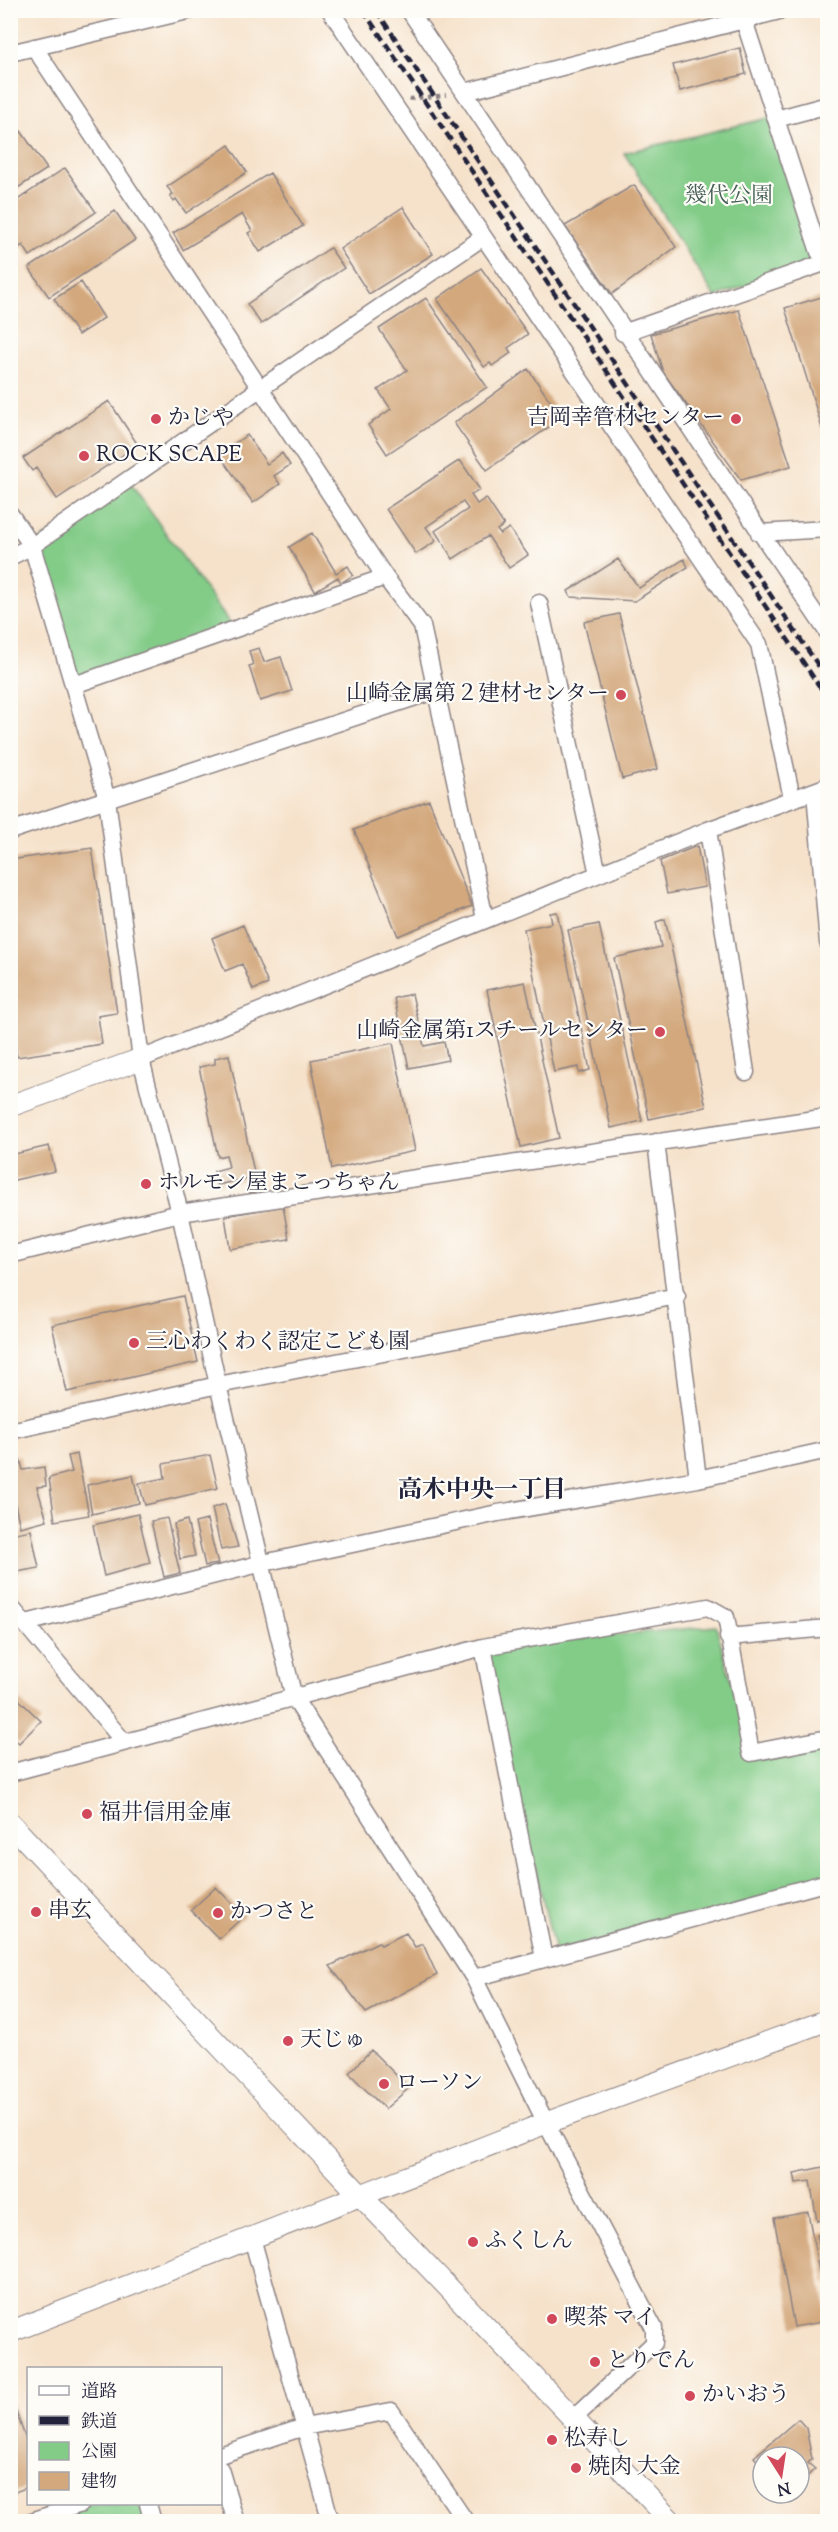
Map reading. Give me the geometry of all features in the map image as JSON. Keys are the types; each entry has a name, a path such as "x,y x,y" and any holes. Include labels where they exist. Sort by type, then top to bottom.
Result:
{"street":[{"path":"10,53 192,10"},
{"path":"330,10 482,238 759,644 792,798"},
{"path":"409,10 623,333 828,633"},
{"path":"465,92 743,16 783,10"},
{"path":"623,333 827,263 819,252 743,16"},
{"path":"34,47 261,387 385,578 422,626 434,691 485,919"},
{"path":"776,118 828,105"},
{"path":"10,557 32,546 261,387 482,238"},
{"path":"10,514 32,546 106,799 141,1059 180,1213 218,1385 294,1698 474,1978 546,2123 654,2328 654,2343 574,2418"},
{"path":"759,533 828,529"},
{"path":"74,685 385,578"},
{"path":"539,603 598,874"},
{"path":"10,831 434,691"},
{"path":"10,1106 141,1059 708,830 821,789 828,943"},
{"path":"708,830 746,1072"},
{"path":"10,1255 180,1213 828,1117"},
{"path":"656,1142 698,1479"},
{"path":"10,1431 218,1385 677,1296"},
{"path":"26,1623 263,1563 498,1513 698,1479 828,1450"},
{"path":"10,1606 124,1742"},
{"path":"10,1773 483,1647 708,1607 726,1617 751,1753 828,1738"},
{"path":"728,1637 825,1626 828,1628"},
{"path":"483,1647 544,1959"},
{"path":"10,1823 672,2522"},
{"path":"474,1978 828,1882"},
{"path":"10,2332 362,2197 546,2123 828,2020"},
{"path":"252,2238 331,2522"},
{"path":"222,2455 304,2427 392,2411 466,2522"},
{"path":"222,2476 236,2522"},
{"path":"29,2522 78,2505"},
{"path":"148,2505 153,2522"}],"path":[{"path":"391,102 465,92"}],"green space":[{"name":"幾代公園","path":"773,117 818,260 715,297 624,153"},
{"path":"128,480 233,628 74,685 32,546"},
{"path":"716,1626 751,1753 827,1738 827,1882 556,1956 483,1647"},
{"path":"78,2505 147,2505 151,2522 29,2522"}],"building":[{"path":"740,48 746,74 680,91 673,65"},
{"path":"21,131 47,169 10,193 10,138"},
{"path":"229,145 247,172 186,213 176,199 174,201 170,196 173,194 167,187"},
{"path":"65,168 96,212 30,256 23,245 20,247 10,233 14,231 10,226 10,205"},
{"path":"270,173 303,226 260,252 248,233 252,231 242,214 183,250 173,233"},
{"path":"634,185 676,247 612,294 565,226"},
{"path":"403,207 433,254 369,294 340,249"},
{"path":"115,211 135,240 49,297 29,268"},
{"path":"330,248 344,268 261,324 247,304"},
{"path":"481,268 528,334 508,348 511,353 492,366 490,363 484,367 437,299"},
{"path":"81,282 104,318 78,335 54,299"},
{"path":"828,295 828,444 827,444 785,308"},
{"path":"426,298 487,387 387,454 368,425 391,409 378,390 407,370 379,329"},
{"name":"吉岡幸管材センター","path":"739,310 791,466 741,480 663,372 651,334"},
{"path":"528,369 562,418 487,470 454,423"},
{"path":"109,401 138,445 57,499 36,468 32,471 23,458"},
{"path":"247,435 267,464 282,453 290,465 274,476 280,484 253,503 219,454"},
{"path":"460,460 480,490 471,495 477,504 486,498 504,525 497,530 500,534 509,528 528,555 509,568 488,536 453,559 435,531 468,509 463,502 426,527 436,541 416,554 386,509"},
{"path":"312,533 336,573 348,566 353,575 341,583 338,577 315,591 289,547"},
{"path":"618,559 639,588 684,559 688,567 635,601 571,597 568,591"},
{"name":"山崎金属第２建材センター","path":"619,614 658,769 622,779 584,622"},
{"path":"259,648 264,662 281,657 292,691 260,701 249,666 253,665 249,651"},
{"path":"429,800 472,906 398,936 354,830"},
{"path":"697,846 705,887 667,894 660,861"},
{"path":"92,848 117,1013 98,1016 102,1044 17,1057 10,1011 10,860"},
{"path":"557,912 590,1070 579,1073 578,1067 554,1072 524,929 552,923 550,913"},
{"name":"山崎金属第1スチールセンター","path":"665,919 706,1107 649,1119 614,958 661,947 656,922"},
{"path":"599,924 642,1121 611,1128 568,930"},
{"path":"243,925 268,984 253,990 242,964 225,971 212,938"},
{"path":"525,982 559,1138 521,1147 487,990"},
{"path":"412,994 424,1046 444,1042 448,1060 409,1068 394,998"},
{"path":"393,1043 415,1151 332,1169 311,1060"},
{"path":"229,1055 255,1177 217,1185 214,1171 229,1167 226,1155 218,1157 199,1067 215,1064 215,1058"},
{"path":"49,1146 55,1171 10,1181 10,1155"},
{"path":"283,1206 289,1239 230,1249 225,1216"},
{"path":"183,1296 198,1362 67,1392 52,1325"},
{"path":"77,1454 89,1515 55,1521 49,1478 72,1472 68,1456"},
{"path":"19,1455 23,1470 44,1467 46,1486 37,1487 47,1520 20,1527 10,1481 10,1459"},
{"path":"210,1455 218,1488 145,1505 139,1483 165,1478 163,1464"},
{"path":"133,1475 139,1503 92,1514 87,1485"},
{"path":"225,1504 238,1547 221,1550 212,1508"},
{"path":"138,1514 150,1563 104,1576 93,1525"},
{"path":"167,1518 180,1573 164,1577 151,1521"},
{"path":"187,1520 195,1556 180,1559 174,1524"},
{"path":"207,1520 218,1564 205,1566 195,1523"},
{"path":"31,1530 39,1568 11,1573 10,1534"},
{"path":"10,1691 41,1721 19,1743 10,1735"},
{"name":"かつさと","path":"216,1887 244,1916 219,1939 191,1910"},
{"path":"406,1933 415,1947 423,1944 437,1975 366,2013 330,1966 378,1942 381,1945"},
{"path":"371,2050 409,2088 385,2109 349,2073"},
{"path":"828,2166 828,2219 817,2221 810,2181 796,2183 794,2173"},
{"path":"808,2212 828,2321 794,2327 774,2218"},
{"path":"828,2232 828,2284 826,2284 817,2235"},
{"path":"11,2398 27,2442 27,2487 10,2494"},
{"path":"798,2419 806,2428 809,2445 768,2445"}],"railway":[{"path":"363,10 828,699"},
{"path":"376,10 828,680"}],"place":[{"name":"かじや","path":"156,419"},
{"name":"吉岡幸管材センター","path":"736,419"},
{"name":"ROCK SCAPE","path":"84,456"},
{"name":"山崎金属第２建材センター","path":"621,695"},
{"name":"山崎金属第1スチールセンター","path":"660,1032"},
{"name":"ホルモン屋まこっちゃん","path":"146,1184"},
{"name":"三心わくわく認定こども園","path":"134,1343"},
{"name":"福井信用金庫","path":"87,1814"},
{"name":"串玄","path":"36,1912"},
{"name":"かつさと","path":"218,1913"},
{"name":"天じゅ","path":"288,2041"},
{"name":"ローソン","path":"384,2084"},
{"name":"ふくしん","path":"473,2242"},
{"name":"喫茶 マイ","path":"552,2319"},
{"name":"とりでん","path":"595,2362"},
{"name":"かいおう","path":"690,2396"},
{"name":"松寿し","path":"552,2440"},
{"name":"焼肉 大金","path":"576,2468"}],"district":[{"name":"高木中央一丁目","path":"482,1491"}]}
